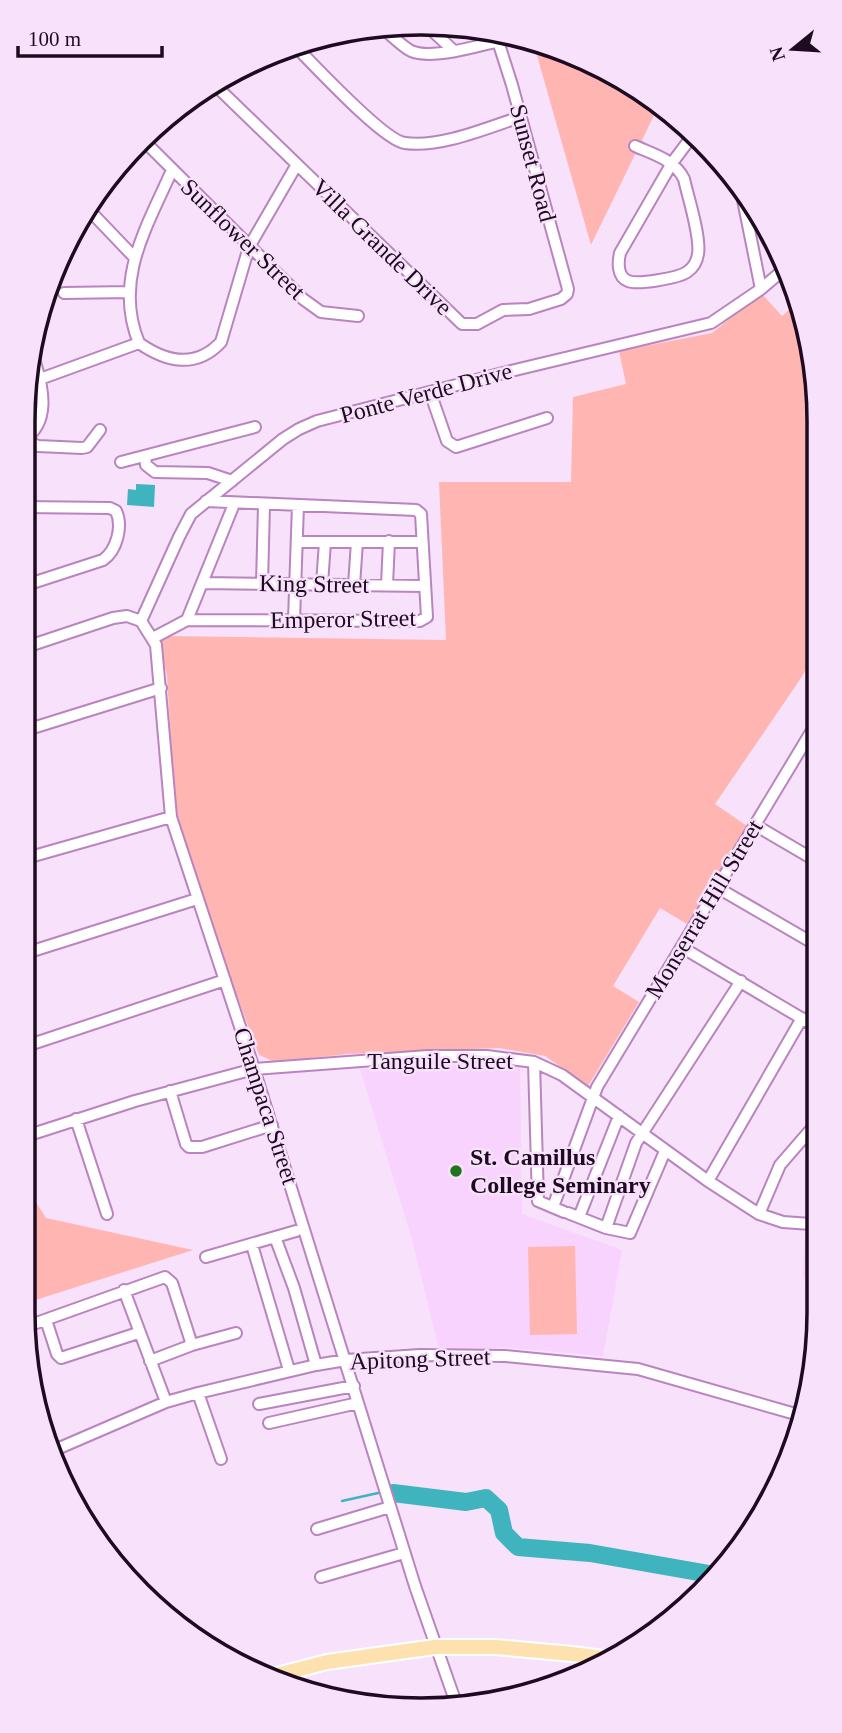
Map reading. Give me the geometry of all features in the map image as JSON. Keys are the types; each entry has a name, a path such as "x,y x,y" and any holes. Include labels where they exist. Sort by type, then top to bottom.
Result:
{"main road":[{"path":"284,1673 327,1662 435,1647 496,1647 593,1657"}],"street":[{"path":"393,36 411,51 423,53 454,51 492,41"},
{"path":"438,36 454,51"},
{"name":"Sunset Road","path":"499,43 568,289"},
{"path":"302,53 365,115 404,144 450,140 520,117"},
{"name":"Villa Grande Drive","path":"221,92 462,324 477,324 507,309 525,310 540,306 565,297 568,289"},
{"path":"635,146 672,163 684,179 698,243 696,262 684,274 635,282 624,278 618,261 672,163 688,142"},
{"name":"Sunflower Street","path":"149,147 249,247 317,310 358,316"},
{"path":"172,170 134,257 129,292 131,314 139,342 161,356 187,361 210,353 220,342 249,247 296,166"},
{"path":"746,213 761,289"},
{"path":"95,216 134,257"},
{"name":"Ponte Verde Drive","path":"141,621 186,523 206,501 283,439 308,425 711,323 778,274"},
{"path":"64,293 129,292"},
{"path":"40,379 139,342"},
{"path":"35,427 43,406 38,373"},
{"path":"430,392 447,441 456,447 547,418"},
{"path":"121,462 255,427"},
{"path":"35,445 82,449 87,447 100,430"},
{"path":"145,456 146,465 155,472 208,473 232,481"},
{"name":"Emperor Street","path":"153,638 187,620 420,621 427,617 421,514 416,510 206,501"},
{"path":"187,620 234,504"},
{"path":"261,583 264,505"},
{"path":"294,620 298,505"},
{"path":"35,508 110,509 116,511 120,524 112,551 103,560 35,582"},
{"path":"354,584 357,541"},
{"path":"387,585 389,541"},
{"path":"297,542 421,542"},
{"path":"322,584 325,542"},
{"name":"King Street","path":"203,583 425,586"},
{"path":"35,644 113,618 131,617 141,621"},
{"name":"Champaca Street","path":"141,621 153,638 158,652 171,817 272,1125 404,1553 453,1696"},
{"path":"35,728 161,688"},
{"name":"Monserrat Hill Street","path":"566,1212 592,1096 807,739"},
{"path":"35,856 171,817"},
{"path":"755,825 807,856"},
{"path":"719,888 807,940"},
{"path":"35,950 197,899"},
{"path":"683,948 807,1021"},
{"path":"35,1043 225,980"},
{"path":"606,1228 636,1143 741,981"},
{"path":"708,1181 802,1018"},
{"name":"Tanguile Street","path":"35,1134 170,1091 254,1069 428,1056 486,1056 534,1062 562,1075 592,1096 618,1120 759,1214 783,1222 807,1222"},
{"path":"534,1062 538,1201 606,1228 630,1233 665,1151"},
{"path":"170,1091 189,1147 202,1147 272,1125"},
{"path":"76,1119 107,1214"},
{"path":"566,1212 618,1120"},
{"path":"759,1214 780,1165 807,1133"},
{"path":"206,1257 296,1231"},
{"path":"275,1237 294,1288 316,1365"},
{"path":"252,1245 289,1370"},
{"path":"35,1324 165,1277 168,1278 192,1345"},
{"path":"124,1290 166,1402"},
{"path":"46,1320 57,1354 61,1358 138,1333"},
{"path":"150,1361 192,1345 236,1333"},
{"name":"Apitong Street","path":"59,1448 166,1402 198,1393 316,1365 346,1360 420,1355 505,1356 638,1369 794,1413"},
{"path":"260,1404 354,1386"},
{"path":"198,1393 222,1459"},
{"path":"269,1423 358,1403"},
{"path":"317,1529 390,1507"},
{"path":"321,1577 404,1553"}],"shaded area":[{"path":"536,52 592,75 655,114 591,245"},
{"path":"761,293 782,316 790,309 794,321 804,371 807,421 807,667 715,804 747,826 687,924 660,908 613,986 639,1002 588,1086 545,1056 499,1048 347,1054 275,1062 259,1055 231,980 175,809 167,676 159,640 167,636 446,640 439,482 571,482 573,397 626,384 619,351 712,333"},
{"name":"St. Camillus College Seminary","path":"482,1064 520,1066 522,1214 622,1250 603,1356 501,1347 440,1353 411,1236 360,1069"},
{"path":"35,1201 46,1218 193,1250 35,1300"},
{"path":"807,1232 807,1284 803,1276"},
{"path":"575,1246 577,1334 530,1335 528,1247"}],"water":[{"path":"136,484 155,485 154,507 127,505 128,489 136,490"}],"waterway":[{"path":"342,1501 378,1493"},
{"path":"393,1493 466,1502 486,1498 499,1510 504,1533 518,1547 590,1553 705,1573"}],"place":[{"name":"St. Camillus College Seminary","path":"456,1171"}]}
